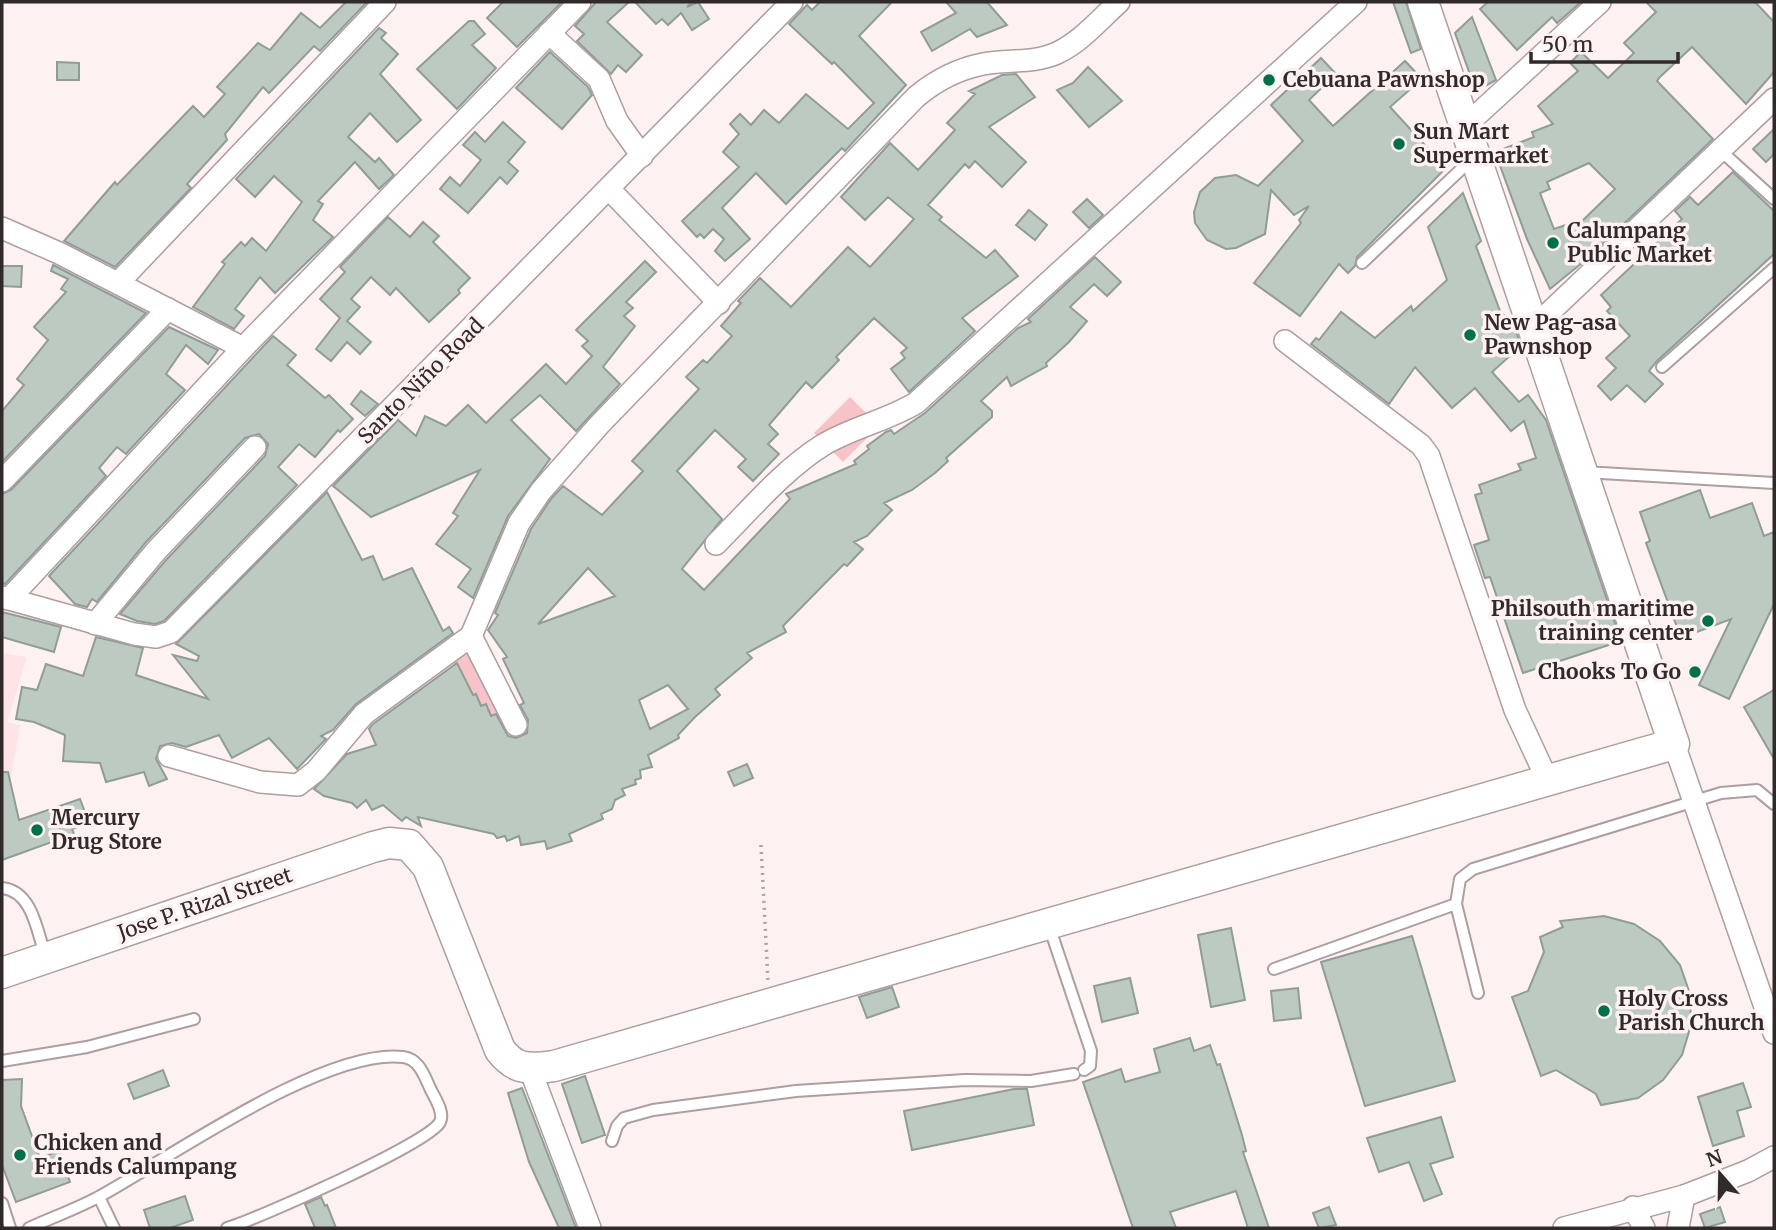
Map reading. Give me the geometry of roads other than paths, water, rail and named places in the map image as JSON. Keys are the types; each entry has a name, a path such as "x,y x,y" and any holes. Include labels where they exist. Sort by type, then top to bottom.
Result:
{"street":[{"path":"117,283 385,2"},
{"path":"5,598 243,348 580,2"},
{"name":"Santo Niño Road","path":"5,598 95,624 156,637 182,624 792,2"},
{"path":"169,756 260,782 298,785 316,771 364,714 471,636 519,523 541,491 599,425 916,97 934,82 982,64 1038,59 1058,53 1077,40 1119,2"},
{"path":"716,544 801,461 848,431 882,421 916,403 1356,2"},
{"path":"1423,2 1774,1033"},
{"path":"1465,127 1600,2"},
{"path":"549,33 599,79 617,121 642,156"},
{"path":"1533,328 1774,99"},
{"path":"609,189 719,303"},
{"path":"2,228 243,348"},
{"path":"2,481 168,309"},
{"path":"1285,341 1421,445 1429,456 1515,710 1547,779"},
{"path":"95,624 156,551 255,447"},
{"path":"471,636 516,725"},
{"path":"590,1228 530,1069 554,1066 1674,744"},
{"name":"Jose P. Rizal Street","path":"2,973 373,847 388,843 409,845 428,867 500,1050 515,1066 530,1069"},
{"path":"1564,1228 1633,1207 1684,1196 1748,1171 1774,1157"},
{"path":"1678,1228 1684,1196"},
{"path":"1633,1207 1644,1228"}],"lane":[{"path":"1721,151 1774,199"},
{"path":"1362,263 1475,156"},
{"path":"1662,367 1774,268"},
{"path":"1581,472 1774,483"},
{"path":"1478,993 1456,904 1460,879 1473,869 1721,793 1757,790 1774,804"},
{"path":"2,888 14,889 28,903 46,958"},
{"path":"1274,969 1456,904"},
{"path":"612,1141 617,1126 624,1118 653,1110 796,1091 965,1080 1031,1081 1079,1072 1090,1066 1091,1051 1048,923"},
{"path":"2,1061 87,1047 194,1019"},
{"path":"29,1228 99,1197 292,1087 353,1065 381,1059 405,1057 419,1065 442,1113 440,1122 431,1131 379,1161 227,1228"},
{"path":"99,1197 114,1228"},
{"path":"2,1203 10,1228"}],"place":[{"name":"Cebuana Pawnshop","path":"1269,80"},
{"name":"Sun Mart Supermarket","path":"1399,144"},
{"name":"Calumpang Public Market","path":"1553,243"},
{"name":"New Pag-asa Pawnshop","path":"1470,335"},
{"name":"Philsouth maritime training center","path":"1708,621"},
{"name":"Chooks To Go","path":"1695,672"},
{"name":"Mercury Drug Store","path":"37,830"},
{"name":"Holy Cross Parish Church","path":"1604,1011"},
{"name":"Chicken and Friends Calumpang","path":"20,1155"}]}
